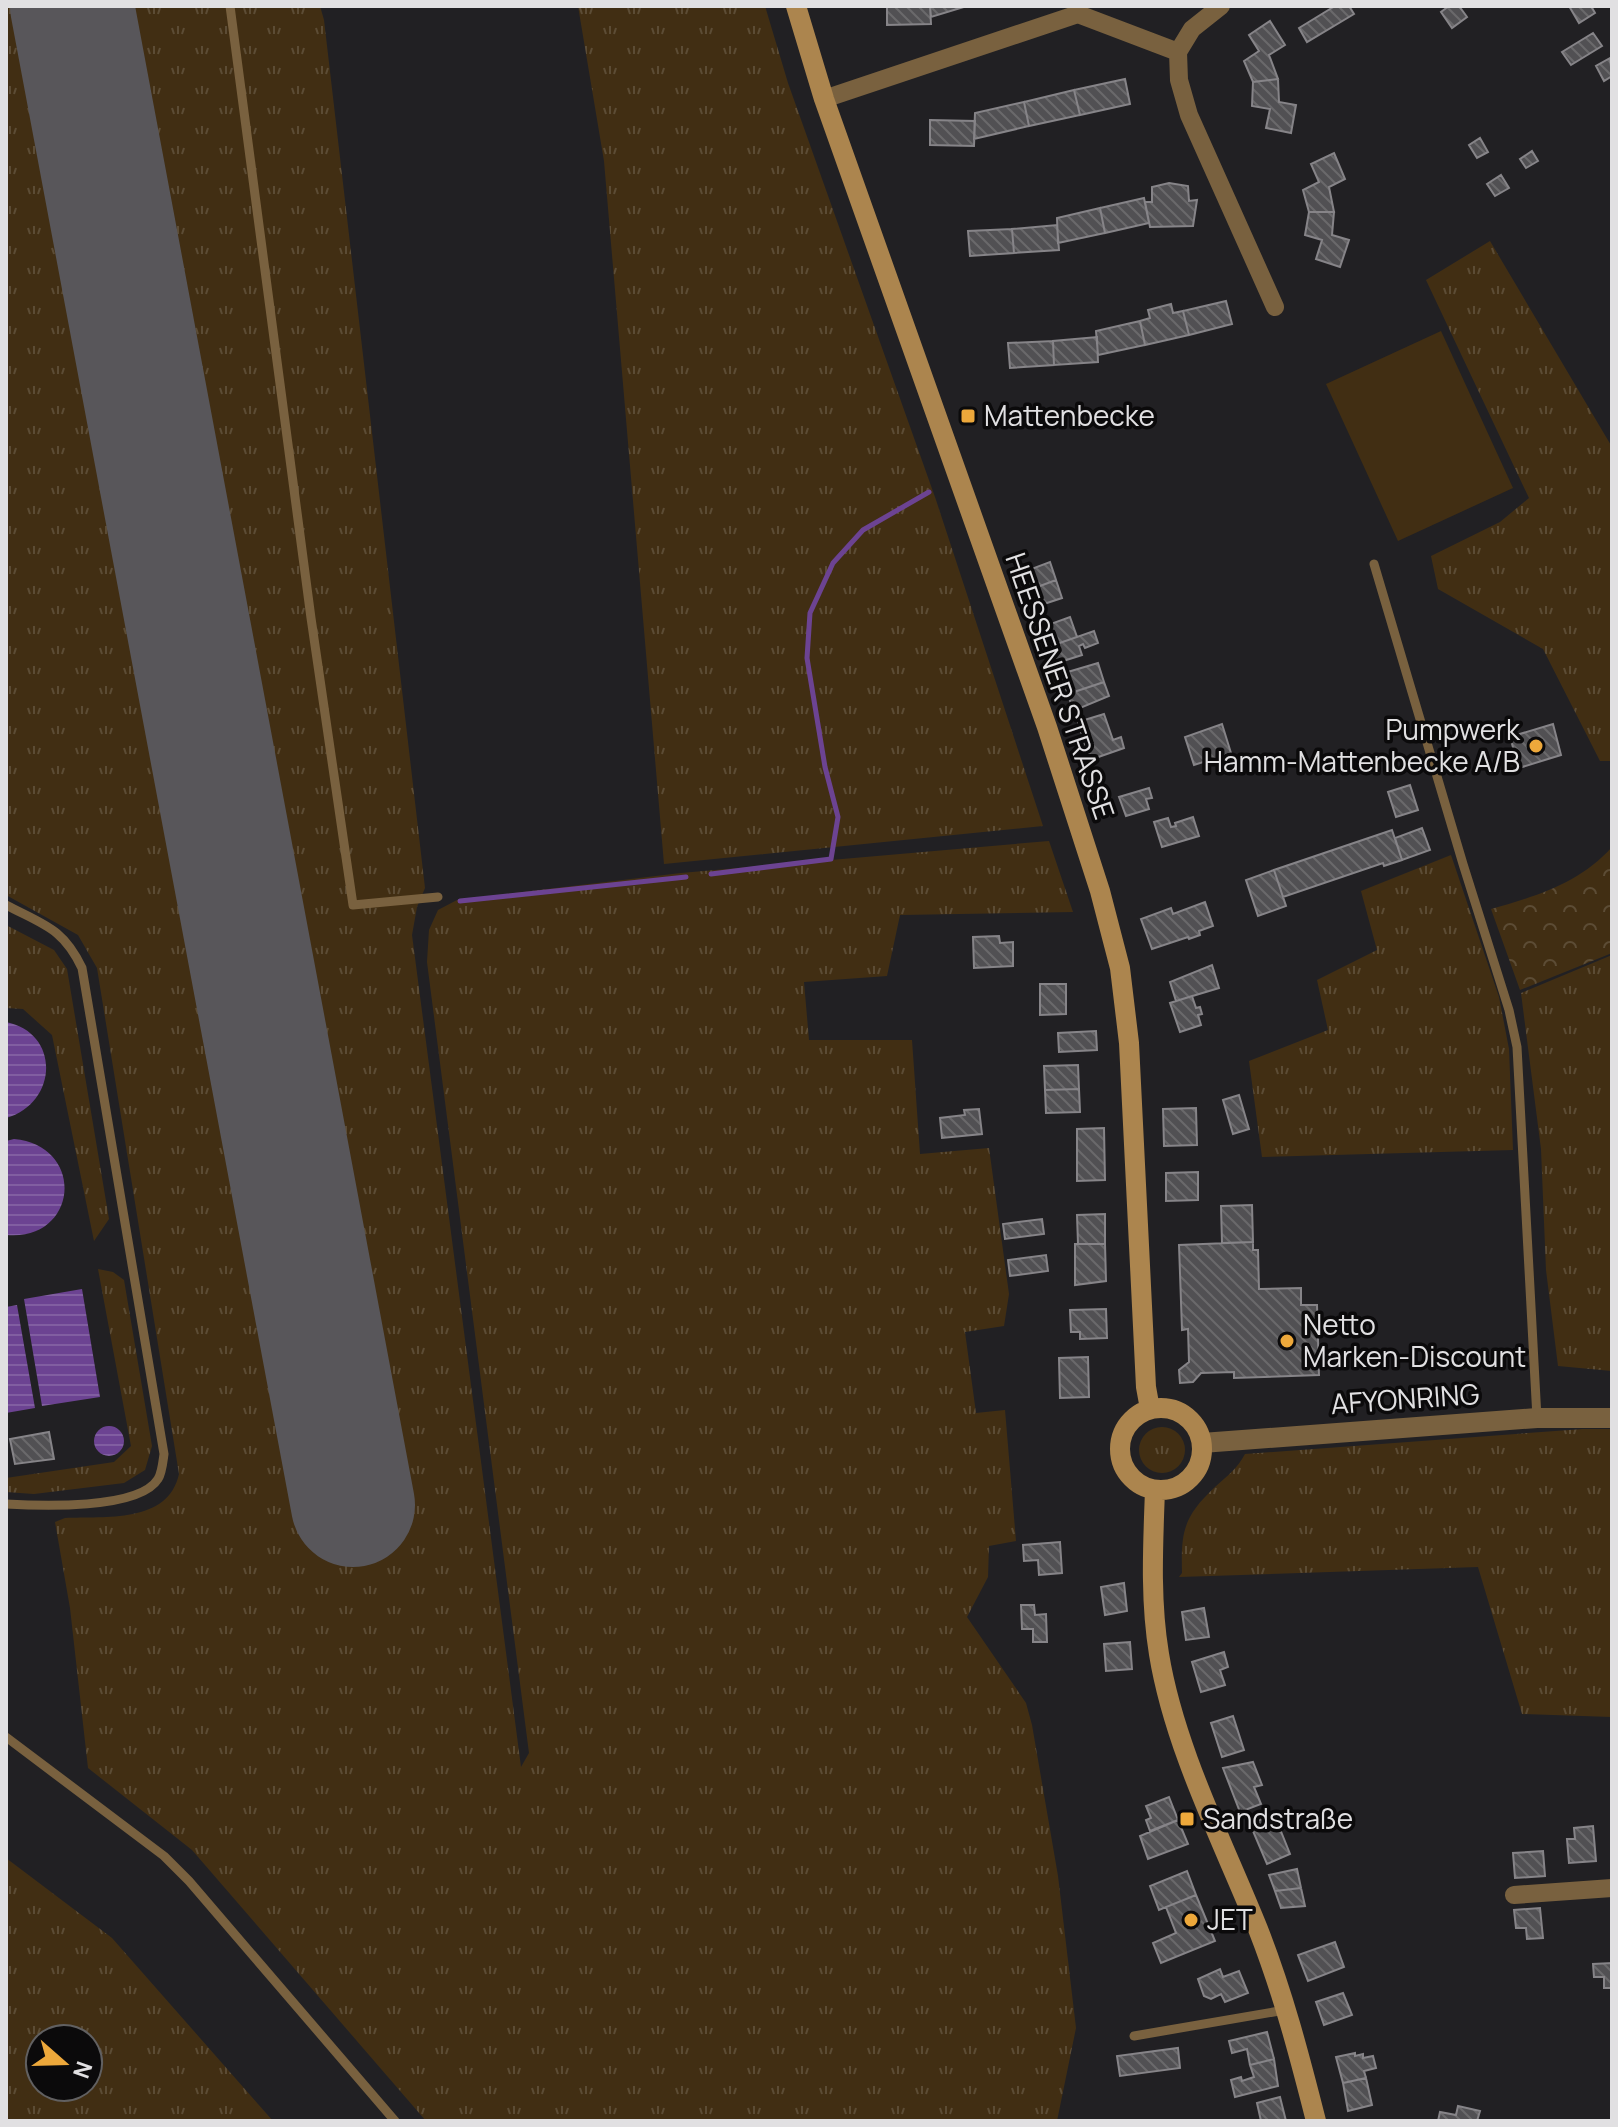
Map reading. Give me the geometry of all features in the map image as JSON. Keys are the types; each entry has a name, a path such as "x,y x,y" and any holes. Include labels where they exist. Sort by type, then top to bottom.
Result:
{"main road":[{"name":"HEESSENER STRASSE","path":"796,6 824,99 1047,727 1100,891 1120,968 1129,1043 1146,1387 1150,1409"},
{"path":"1150,1409 1177,1411 1198,1430 1202,1443 1202,1456 1190,1479 1167,1490 1141,1486 1123,1466 1120,1452 1121,1438 1127,1425 1137,1415 1150,1409"},
{"path":"1155,1490 1152,1592 1159,1656 1194,1773 1288,2010 1316,2121"}],"street":[{"path":"1221,6 1192,29 1178,52 1179,80 1189,115 1275,307"},
{"path":"824,99 1068,11 1178,52"},
{"name":"AFYONRING","path":"1202,1443 1537,1418 1612,1418"},
{"path":"1514,1895 1612,1888"}],"lane":[{"path":"230,6 311,618 353,905 438,897"},
{"path":"1374,564 1451,845 1509,1010 1517,1047 1537,1418"},
{"path":"6,905 57,932 72,947 82,968 164,1454 158,1479 143,1493 123,1499 78,1503 6,1504"},
{"path":"6,1737 164,1856 189,1881 395,2121"},
{"path":"1134,2036 1288,2010"}],"green space":[{"path":"6,6 320,6 425,888 417,907 412,935 521,1767 529,1753 427,962 429,930 438,910 457,900 681,873 1049,841 1073,912 900,915 887,976 804,982 809,1040 912,1040 920,1154 989,1148 1009,1294 1004,1326 965,1332 976,1413 1005,1410 1016,1541 989,1546 988,1577 967,1617 1026,1703 1032,1725 1058,1876 1076,2028 1057,2121 426,2121 192,1850 88,1768 70,1608 55,1522 65,1518 133,1514 149,1509 162,1502 173,1490 179,1474 97,968 78,935 6,895"},
{"path":"578,6 765,6 788,83 936,500 1043,826 664,864 604,161"},
{"path":"1490,241 1612,447 1612,761 1600,761 1543,649 1438,589 1431,556 1500,522 1529,498 1426,280"},
{"path":"1441,331 1513,488 1398,541 1326,384"},
{"path":"1612,847 1612,953 1520,990 1491,909 1557,887 1586,870"},
{"path":"1451,855 1499,997 1509,1049 1513,1150 1262,1157 1249,1061 1328,1030 1317,980 1377,950 1361,891"},
{"path":"6,925 54,950 67,969 109,1219 94,1241 52,1035 23,1009 6,1008"},
{"path":"1612,955 1612,1371 1558,1366 1546,1270 1541,1149 1521,993"},
{"path":"98,1269 113,1272 124,1280 152,1446 145,1470 124,1483 34,1494 6,1492 6,1478 114,1462 131,1446"},
{"path":"1162,1427 1178,1434 1185,1450 1178,1466 1162,1473 1146,1466 1139,1450 1146,1434"},
{"path":"1612,1429 1612,1717 1522,1714 1478,1567 1179,1577 1182,1573 1182,1546 1190,1517 1245,1454"},
{"path":"6,1858 112,1938 273,2121 6,2121"}],"shaded area":[{"path":"6,1022 24,1029 37,1040 44,1053 46,1068 36,1098 23,1110 6,1118"},
{"path":"14,1139 38,1145 54,1158 63,1174 64,1192 59,1210 48,1224 30,1233 6,1235 6,1141"},
{"path":"82,1289 100,1397 42,1406 24,1299"},
{"path":"17,1305 35,1408 6,1413 6,1307"},
{"path":"109,1426 120,1430 124,1441 120,1452 109,1456 98,1452 94,1441 98,1430"}],"building":[{"path":"887,6 930,6 931,24 887,25"},
{"path":"930,6 967,6 931,17"},
{"path":"1335,6 1349,6 1354,14 1307,42 1299,28"},
{"path":"1449,6 1459,6 1467,17 1452,28 1441,12"},
{"path":"1569,6 1591,6 1595,13 1579,23"},
{"path":"1270,21 1285,45 1269,55 1278,79 1253,82 1244,61 1259,51 1249,35"},
{"path":"1593,33 1602,46 1571,65 1562,52"},
{"path":"1610,58 1612,76 1604,81 1596,66"},
{"path":"1125,79 1130,104 1080,115 1074,90"},
{"path":"1278,79 1279,102 1296,105 1291,133 1266,128 1270,109 1252,106 1253,82"},
{"path":"1074,90 1080,115 1029,126 1024,102"},
{"path":"1024,102 1029,126 974,139 975,113"},
{"path":"930,120 975,121 974,146 930,145"},
{"path":"1480,138 1488,152 1477,158 1469,145"},
{"path":"1532,151 1538,161 1526,168 1520,159"},
{"path":"1334,153 1345,179 1329,187 1334,212 1309,212 1303,190 1319,182 1311,164"},
{"path":"1501,175 1509,188 1495,196 1487,184"},
{"path":"1169,183 1188,186 1189,201 1197,200 1193,226 1150,227 1145,202 1152,202 1152,187"},
{"path":"1144,198 1149,223 1105,233 1100,208"},
{"path":"1100,208 1105,233 1058,243 1057,218"},
{"path":"1309,212 1334,212 1332,235 1349,240 1340,267 1316,259 1322,240 1305,235"},
{"path":"1057,225 1059,250 1014,253 1012,229"},
{"path":"1012,229 1014,253 970,256 968,231"},
{"path":"1226,301 1232,324 1189,335 1183,311"},
{"path":"1171,304 1173,313 1183,311 1189,335 1145,345 1140,321 1150,318 1148,310"},
{"path":"1140,321 1145,345 1098,355 1096,331"},
{"path":"1097,337 1098,362 1054,365 1053,341"},
{"path":"1053,341 1054,365 1010,368 1008,343"},
{"path":"1050,562 1056,580 1032,589 1026,571"},
{"path":"1056,580 1062,598 1038,606 1032,589"},
{"path":"1070,617 1077,637 1051,646 1045,626"},
{"path":"1094,631 1098,643 1085,648 1083,644 1079,646 1082,655 1057,663 1051,646"},
{"path":"1098,663 1104,682 1068,694 1061,674"},
{"path":"1104,682 1109,696 1073,711 1068,694"},
{"path":"1104,714 1113,740 1121,737 1124,748 1090,760 1078,722"},
{"path":"1222,724 1231,753 1194,765 1185,737"},
{"name":"Pumpwerk Hamm-Mattenbecke A/B","path":"1553,724 1561,755 1519,768 1510,737"},
{"path":"1410,785 1418,810 1396,817 1388,792"},
{"path":"1149,788 1152,798 1146,799 1149,809 1126,816 1119,797"},
{"path":"1193,817 1199,836 1162,847 1154,822 1168,818 1171,827"},
{"path":"1422,828 1430,850 1402,860 1395,838"},
{"path":"1392,830 1402,860 1384,866 1383,863 1283,897 1274,870"},
{"path":"1274,870 1286,906 1258,916 1246,880"},
{"path":"1205,902 1213,926 1199,931 1200,935 1152,949 1141,919 1171,908 1173,914"},
{"path":"999,936 1000,943 1013,942 1013,966 974,968 973,937"},
{"path":"1212,965 1219,988 1176,1001 1170,982"},
{"path":"1040,984 1066,984 1066,1014 1040,1015"},
{"path":"1192,996 1196,1008 1200,1007 1202,1014 1198,1015 1201,1025 1180,1032 1170,1003"},
{"path":"1096,1031 1097,1050 1059,1052 1058,1033"},
{"path":"1078,1065 1079,1089 1045,1090 1044,1066"},
{"path":"1079,1089 1080,1112 1046,1113 1045,1090"},
{"path":"1239,1095 1249,1129 1233,1134 1223,1100"},
{"path":"1196,1108 1197,1145 1164,1146 1163,1109"},
{"path":"979,1109 982,1134 942,1138 940,1118 965,1115 964,1110"},
{"path":"1104,1128 1105,1180 1077,1181 1077,1129"},
{"path":"1198,1172 1198,1200 1166,1201 1166,1173"},
{"path":"1252,1205 1253,1242 1222,1243 1221,1206"},
{"path":"1105,1214 1105,1244 1078,1244 1077,1215"},
{"path":"1042,1219 1044,1234 1005,1239 1003,1224"},
{"path":"1253,1242 1253,1250 1258,1250 1259,1289 1301,1288 1301,1305 1317,1305 1319,1375 1234,1378 1234,1372 1201,1373 1193,1382 1180,1383 1179,1370 1189,1362 1188,1329 1182,1330 1179,1245"},
{"path":"1075,1244 1105,1244 1106,1281 1075,1285"},
{"path":"1046,1255 1048,1271 1010,1276 1008,1260"},
{"path":"1106,1309 1107,1338 1080,1339 1080,1332 1071,1332 1070,1310"},
{"path":"1088,1357 1089,1397 1060,1398 1059,1358"},
{"path":"49,1432 54,1459 15,1464 10,1439"},
{"path":"1060,1542 1062,1573 1039,1575 1038,1560 1024,1561 1023,1545"},
{"path":"1124,1583 1127,1611 1105,1615 1101,1587"},
{"path":"1021,1605 1034,1605 1035,1615 1046,1614 1047,1642 1033,1642 1033,1629 1022,1629"},
{"path":"1204,1608 1209,1637 1186,1640 1182,1612"},
{"path":"1130,1642 1132,1669 1106,1671 1104,1644"},
{"path":"1224,1652 1228,1667 1220,1670 1225,1685 1201,1692 1192,1662"},
{"path":"1233,1716 1244,1750 1222,1757 1211,1723"},
{"path":"1253,1762 1262,1785 1254,1787 1261,1804 1240,1812 1223,1768"},
{"path":"1169,1797 1178,1820 1150,1831 1146,1820 1151,1818 1146,1806"},
{"path":"1274,1814 1290,1854 1267,1864 1250,1824"},
{"path":"1178,1820 1188,1844 1148,1859 1140,1836"},
{"path":"1593,1826 1596,1861 1569,1863 1567,1839 1575,1839 1574,1828"},
{"path":"1543,1851 1545,1876 1515,1878 1513,1853"},
{"path":"1297,1869 1301,1888 1275,1891 1269,1875"},
{"path":"1187,1871 1196,1895 1159,1910 1150,1886"},
{"path":"1301,1888 1305,1906 1281,1908 1275,1891"},
{"path":"1196,1895 1215,1941 1161,1963 1153,1943 1176,1933 1166,1907"},
{"path":"1540,1908 1543,1938 1527,1939 1526,1928 1516,1928 1514,1910"},
{"path":"1335,1942 1344,1967 1308,1981 1298,1955"},
{"path":"1612,1963 1612,1988 1604,1988 1604,1977 1594,1977 1593,1964"},
{"path":"1220,1969 1223,1977 1239,1971 1248,1993 1225,2002 1221,1994 1211,1999 1204,1996 1198,1979"},
{"path":"1343,1993 1352,2015 1324,2025 1316,2002"},
{"path":"1267,2032 1274,2059 1250,2065 1247,2049 1232,2053 1229,2041"},
{"path":"1178,2048 1180,2068 1120,2076 1117,2056"},
{"path":"1355,2053 1355,2056 1363,2054 1363,2058 1373,2056 1376,2068 1364,2071 1366,2078 1343,2083 1336,2057"},
{"path":"1274,2059 1278,2086 1235,2097 1231,2080 1241,2077 1242,2081 1254,2077 1250,2065"},
{"path":"1366,2078 1372,2105 1348,2111 1343,2083"},
{"path":"1280,2097 1286,2121 1261,2121 1257,2103"},
{"path":"1458,2106 1480,2111 1477,2121 1438,2121 1440,2112 1456,2115"}],"waterway":[{"name":"Mattenbecke","path":"711,874 831,859 838,817 825,767 807,658 810,613 833,563 863,530 929,492"},
{"name":"Mattenbecke","path":"460,901 686,877"}],"runway":[{"path":"72,6 353,1505"}],"place":[{"name":"Mattenbecke","path":"968,416"},
{"name":"Pumpwerk Hamm-Mattenbecke A/B","path":"1536,746"},
{"name":"Netto Marken-Discount","path":"1287,1341"},
{"name":"Sandstraße","path":"1187,1819"},
{"name":"JET","path":"1191,1920"}]}
